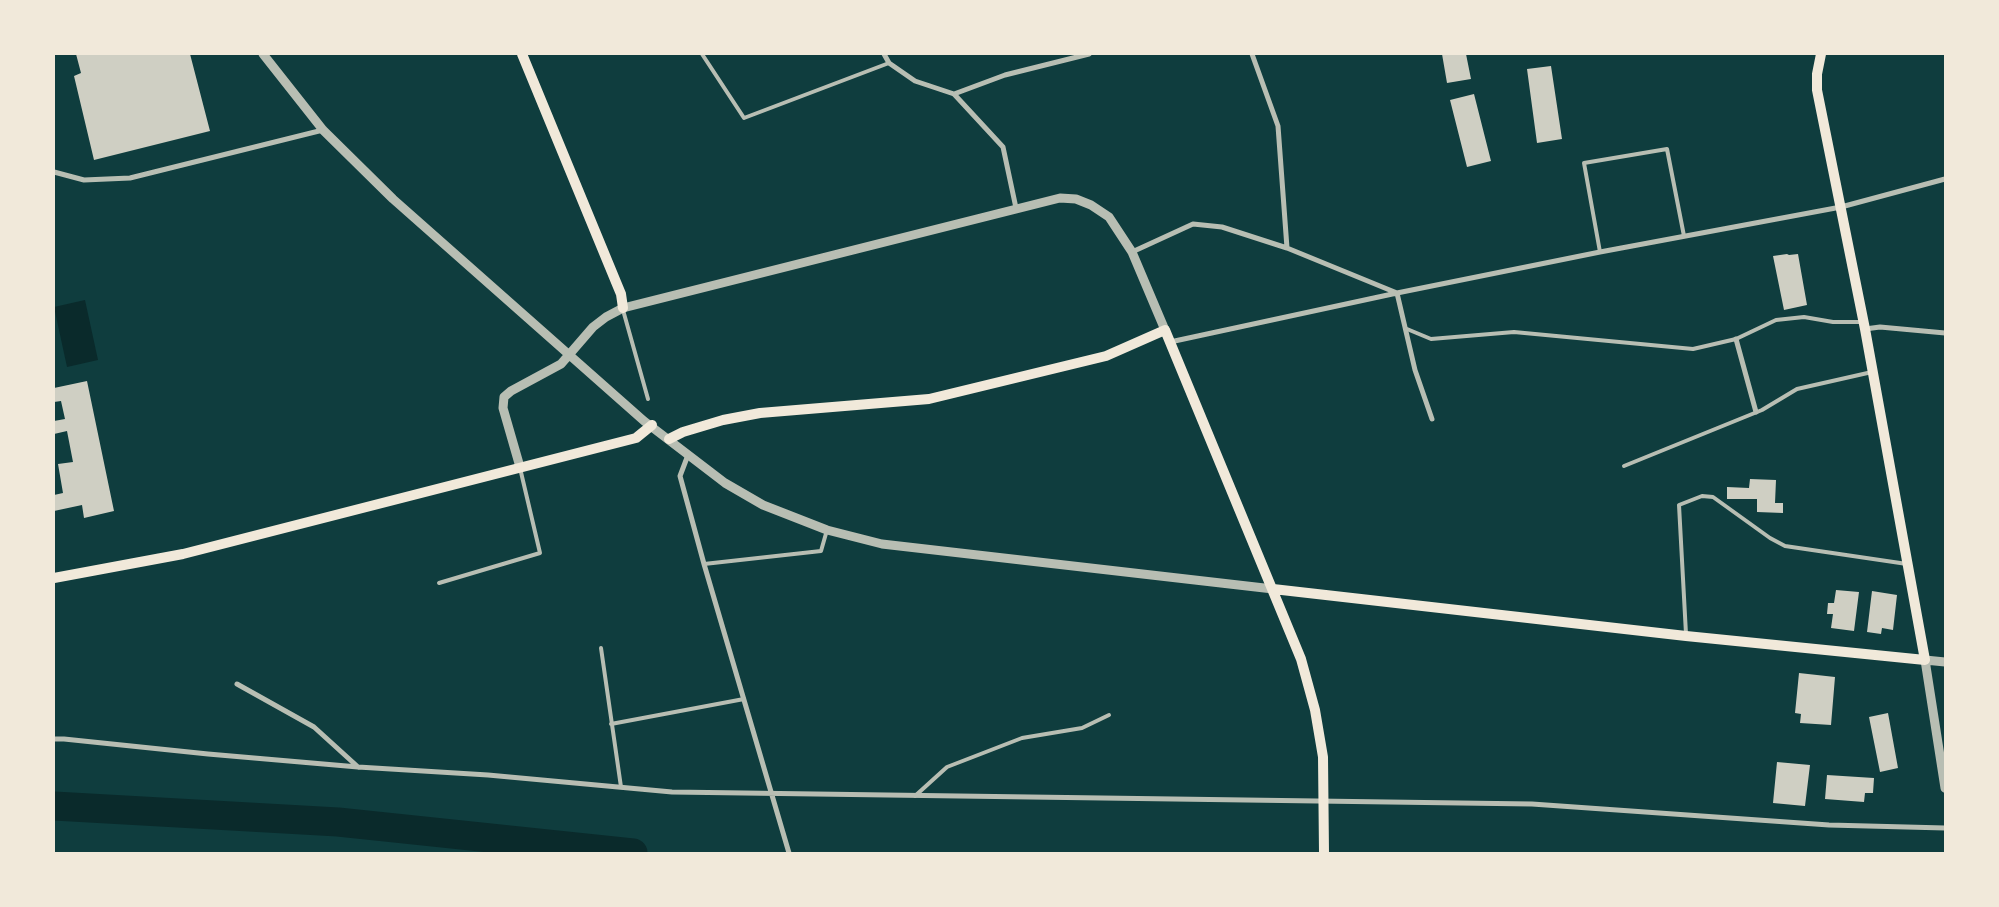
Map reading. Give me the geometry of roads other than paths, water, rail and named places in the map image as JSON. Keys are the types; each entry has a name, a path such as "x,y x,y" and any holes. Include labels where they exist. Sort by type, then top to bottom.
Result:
{"main road":[{"path":"522,54 621,294 623,308"},
{"path":"1273,589 1686,636 1925,660 1864,325 1817,90 1817,74 1821,54"},
{"path":"669,439 683,432 723,420 760,412 929,399 1106,356 1165,330 1301,660 1315,710 1323,757 1324,853"},
{"path":"54,578 182,554 636,438 652,425"}],"street":[{"path":"263,54 323,130 393,199 644,420 725,483 764,505 828,530 882,544 1273,589"},
{"path":"884,54 889,63 915,81 954,94 1003,147 1016,208"},
{"path":"954,94 1005,75 1088,54"},
{"path":"1252,54 1278,126 1288,248"},
{"path":"54,172 84,180 130,178 323,130"},
{"path":"1170,342 1600,252 1841,207 1945,178"},
{"path":"520,467 503,408 504,398 511,391 561,364 593,327 623,308 1060,198 1076,199 1091,205 1109,217 1132,252 1165,330"},
{"path":"1132,252 1194,224 1222,228 1288,248 1397,293"},
{"path":"1397,293 1416,370 1432,419"},
{"path":"1864,325 1945,333"},
{"path":"1736,339 1756,412"},
{"path":"688,455 680,476 704,564 790,853"},
{"path":"1945,662 1925,660 1942,737 1945,788"},
{"path":"237,684 314,727 358,767"},
{"path":"54,739 358,767 488,775 672,792 915,796 1324,807 1532,804 1829,824 1945,828"}],"lane":[{"path":"702,54 744,118 889,63"},
{"path":"1600,252 1584,162 1667,149 1684,236"},
{"path":"623,308 648,399"},
{"path":"1407,329 1431,339 1514,332 1693,349 1736,339 1776,320 1804,317 1864,325"},
{"path":"1624,466 1756,412 1797,389 1872,372"},
{"path":"439,583 540,553 520,467"},
{"path":"1686,636 1679,505 1702,496 1712,497 1770,538 1785,546 1906,564"},
{"path":"704,564 821,551 828,530"},
{"path":"601,648 621,787"},
{"path":"611,724 744,699"},
{"path":"915,796 947,767 1022,738 1082,728 1110,715"}],"water":[{"path":"85,300 98,360 67,367 54,307"}],"waterway":[{"path":"54,806 338,822 633,853"}]}
